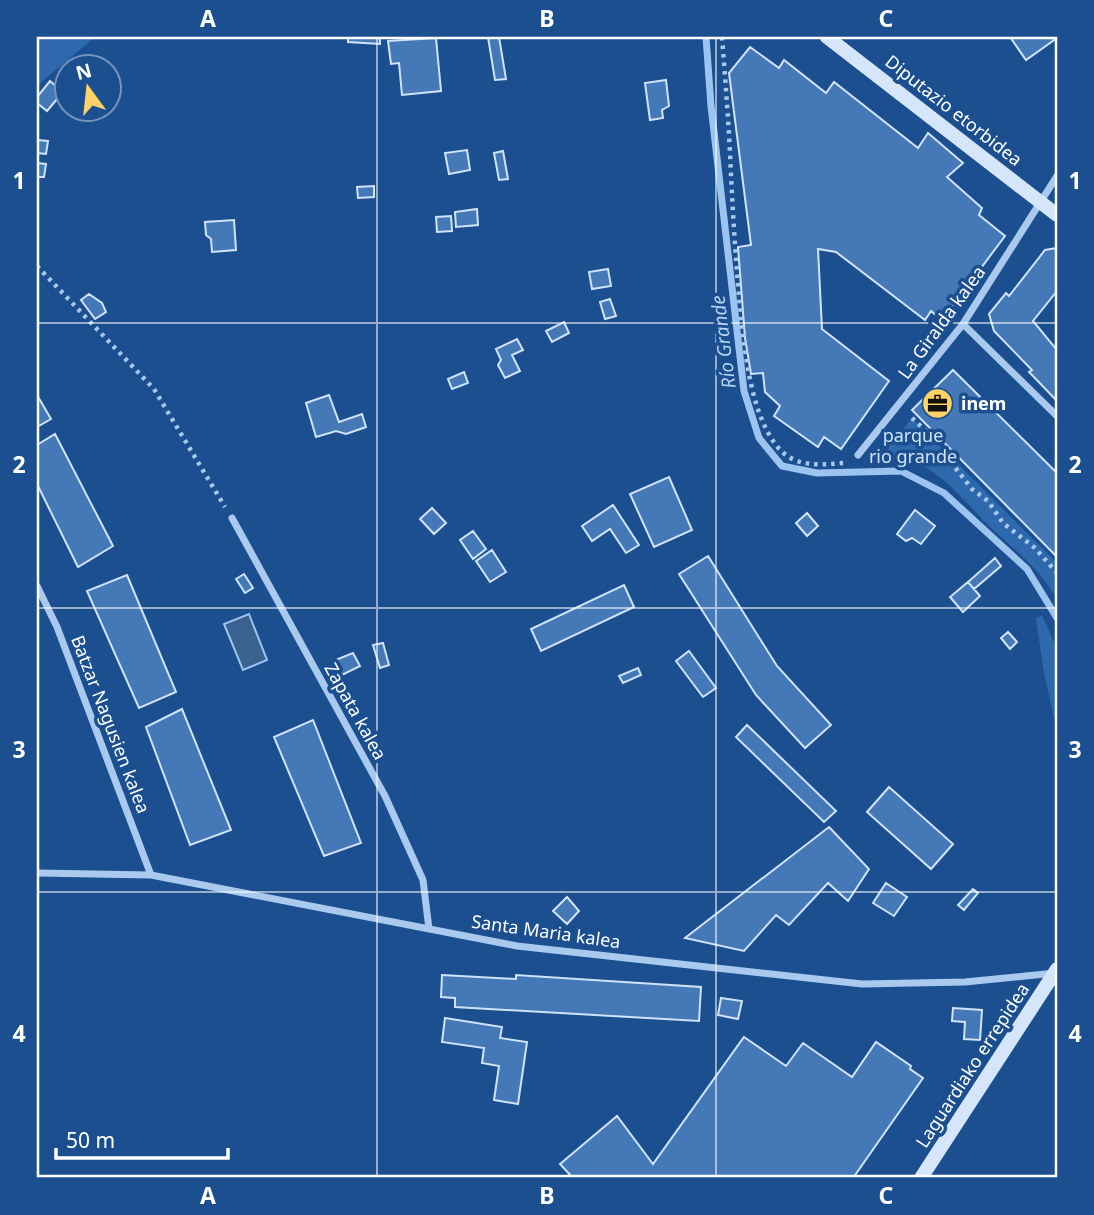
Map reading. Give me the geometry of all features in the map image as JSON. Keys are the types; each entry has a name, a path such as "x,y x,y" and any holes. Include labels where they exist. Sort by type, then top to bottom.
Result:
{"main road":[{"name":"Diputazio etorbidea","path":"827,37 1057,215"},
{"name":"Laguardiako errepidea","path":"921,1178 1056,975"}],"street":[{"name":"La Giralda kalea","path":"858,456 963,324 1057,176"},
{"path":"963,324 1057,416"},
{"name":"Zapata kalea","path":"232,518 385,796 423,880 429,929"},
{"name":"Batzar Nagusien kalea","path":"37,586 57,627 151,875"},
{"name":"Santa Maria kalea","path":"37,873 151,875 517,946 862,984 965,982 1056,975"}],"path":[{"path":"722,37 734,234 744,344 756,399 776,446 790,458 810,466 844,463"},
{"path":"37,266 154,389 232,518"},
{"path":"912,418 948,451 950,461 972,489 988,501 1003,523 1035,548 1057,573"}],"green space":[{"path":"37,37 95,37 77,52 52,52 52,73 37,86"},
{"name":"parque rio grande","path":"912,418 1057,563 1057,600 1034,569 944,480 922,466 880,456"},
{"path":"1042,615 1057,649 1057,731 1036,619"}],"shaded area":[{"path":"249,614 267,660 243,670 224,624"}],"building":[{"path":"348,37 380,37 380,44 348,42"},
{"path":"488,37 499,37 506,79 495,80"},
{"path":"1010,37 1057,37 1057,38 1026,60"},
{"path":"436,38 441,91 402,95 399,63 391,64 388,41"},
{"path":"750,47 779,68 784,60 826,93 834,82 918,148 928,133 963,163 947,177 982,208 979,215 1005,236 942,320 931,311 925,320 836,252 818,249 822,329 889,381 841,449 824,437 818,447 774,416 780,406 765,392 763,373 751,374 745,338 738,247 751,245 729,73"},
{"path":"666,80 669,106 662,110 663,118 650,120 645,83"},
{"path":"50,81 52,83 52,105 47,111 37,103 37,97"},
{"path":"37,140 48,141 46,154 37,153"},
{"path":"467,150 470,170 449,174 445,153"},
{"path":"503,151 508,179 499,180 494,153"},
{"path":"37,163 46,164 44,177 37,177"},
{"path":"374,186 374,197 358,198 357,187"},
{"path":"477,209 478,225 456,227 455,212"},
{"path":"451,216 452,231 437,232 436,217"},
{"path":"234,220 236,250 212,252 205,222"},
{"path":"1057,248 1057,291 1033,321 1057,350 1057,401 1029,372 1032,370 994,331 989,314 1006,293 1009,296 1045,250"},
{"path":"608,269 611,286 592,289 589,272"},
{"path":"89,294 102,303 106,312 95,319 81,300"},
{"path":"610,299 616,316 605,319 600,302"},
{"path":"564,322 569,333 552,342 546,331"},
{"path":"517,339 523,350 512,355 520,371 505,378 498,365 501,360 496,349"},
{"path":"953,370 1057,473 1057,557 912,410"},
{"path":"464,372 468,383 452,389 448,379"},
{"path":"37,395 51,419 37,427"},
{"path":"329,395 339,422 362,414 366,427 346,434 336,431 316,437 306,403"},
{"path":"55,434 113,546 78,567 37,484 37,445"},
{"path":"669,477 692,530 654,547 630,494"},
{"path":"613,505 639,545 626,553 610,529 592,541 582,526"},
{"path":"432,508 446,523 434,534 420,519"},
{"path":"915,510 935,526 921,544 912,538 906,541 897,534"},
{"path":"807,513 818,526 807,536 796,523"},
{"path":"473,531 486,549 473,559 460,540"},
{"path":"492,550 506,572 490,582 476,561"},
{"path":"708,556 777,666 831,725 805,748 756,695 679,574"},
{"path":"995,558 1001,566 974,589 968,582"},
{"path":"244,574 253,588 245,593 236,579"},
{"path":"127,575 176,692 139,708 87,591"},
{"path":"968,582 980,596 963,612 950,597"},
{"path":"624,585 634,607 541,651 531,629"},
{"path":"1008,632 1017,642 1010,649 1001,638"},
{"path":"383,643 389,665 380,668 373,645"},
{"path":"689,651 716,688 703,697 676,661"},
{"path":"353,653 360,666 340,676 333,661"},
{"path":"638,668 641,675 623,683 619,676"},
{"path":"182,709 231,830 190,845 146,727"},
{"path":"313,720 361,843 324,856 274,737"},
{"path":"747,725 836,811 824,822 736,737"},
{"path":"889,787 953,844 931,869 867,812"},
{"path":"829,827 869,869 848,901 828,883 789,925 776,915 744,951 685,938"},
{"path":"886,883 907,897 894,916 873,903"},
{"path":"973,889 978,893 964,910 958,905"},
{"path":"567,897 579,911 567,924 553,911"},
{"path":"442,975 516,979 516,975 701,987 699,1021 455,1007 455,998 441,997"},
{"path":"721,998 742,1001 738,1019 718,1015"},
{"path":"953,1008 982,1010 980,1040 964,1039 965,1022 952,1021"},
{"path":"445,1018 502,1027 500,1038 527,1042 518,1104 494,1100 499,1066 482,1063 484,1048 442,1042"},
{"path":"744,1037 786,1066 803,1043 852,1077 876,1042 911,1066 910,1069 923,1078 853,1178 573,1178 560,1164 617,1116 653,1164"}],"waterway":[{"name":"Río Grande","path":"706,37 711,106 744,391 759,438 782,466 817,473 901,471 944,493 1027,569 1057,618"}],"place":[{"name":"inem","path":"938,403"}]}
